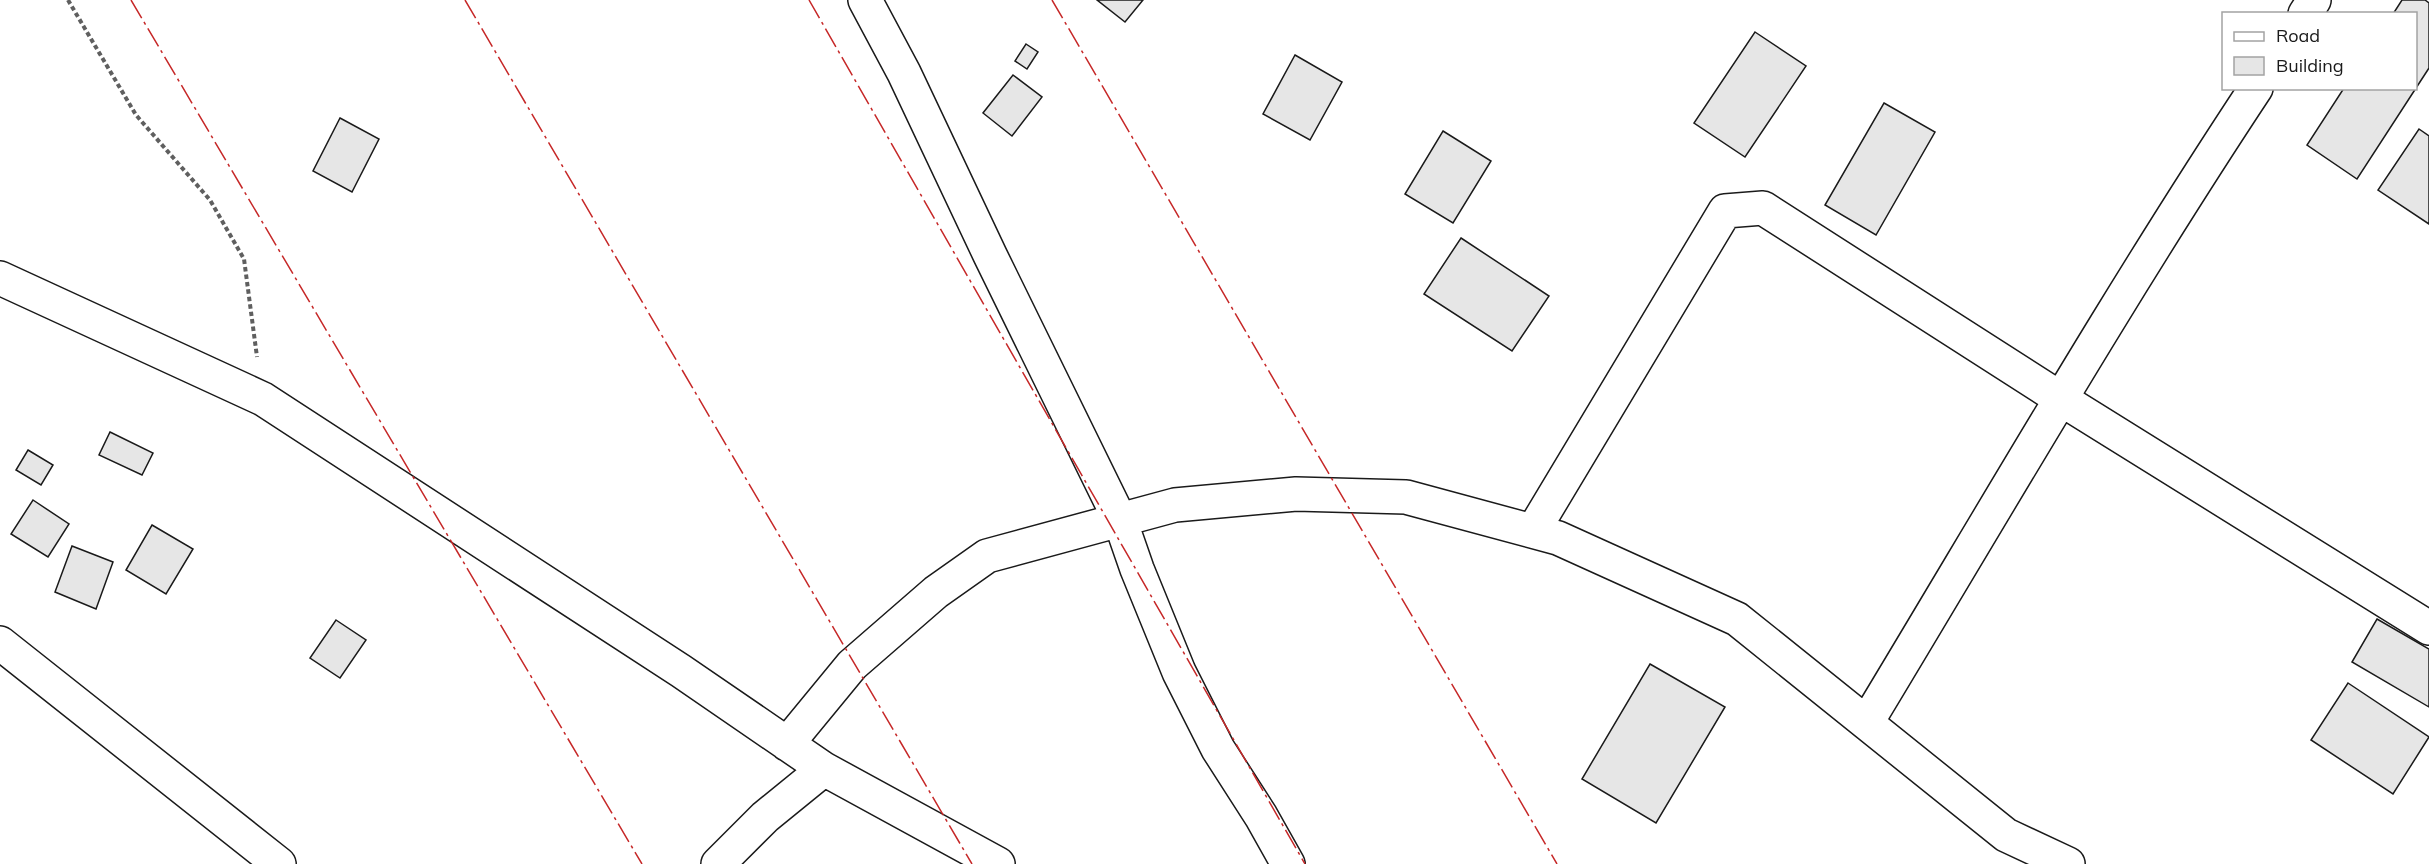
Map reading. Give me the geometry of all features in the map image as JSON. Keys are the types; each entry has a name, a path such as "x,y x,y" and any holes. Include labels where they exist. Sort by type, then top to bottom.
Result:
{"street":[{"path":"864,0 904,73 1120,520 1137,569 1179,672 1218,749 1261,816 1288,864"},
{"path":"1867,722 2061,399 2206,164 2255,90"},
{"path":"1533,531 1725,211 1763,208 2061,399 2429,628"},
{"path":"0,278 263,399 671,665 824,769 998,864"},
{"path":"787,744 852,665 936,592 987,556 1175,506 1296,494 1406,497 1558,538 1737,619 2006,835 2068,864"},
{"path":"0,643 279,864"},
{"path":"718,864 765,817 824,769"}],"path":[{"path":"68,0 136,115 210,200 244,259 263,399"}],"building":[{"path":"1097,0 1143,0 1125,22"},
{"path":"2402,0 2425,0 2429,3 2429,68 2417,86 2417,12 2394,12"},
{"path":"1755,32 1806,66 1745,157 1694,123"},
{"path":"1026,44 1038,52 1027,69 1015,61"},
{"path":"1295,55 1342,82 1310,140 1263,114"},
{"path":"1013,75 1042,97 1012,136 983,113"},
{"path":"2343,90 2415,90 2357,179 2307,145"},
{"path":"1884,103 1935,132 1876,235 1825,205"},
{"path":"340,118 379,139 352,192 313,171"},
{"path":"2419,129 2429,136 2429,224 2378,190"},
{"path":"1443,131 1491,161 1453,223 1405,194"},
{"path":"1461,238 1549,296 1512,351 1424,294"},
{"path":"110,432 153,453 142,475 99,455"},
{"path":"28,450 53,465 41,485 16,470"},
{"path":"33,500 69,524 48,557 11,534"},
{"path":"152,525 193,549 166,594 126,570"},
{"path":"72,546 113,562 96,609 55,592"},
{"path":"2377,619 2429,649 2429,707 2352,662"},
{"path":"336,620 366,640 340,678 310,658"},
{"path":"1650,664 1725,707 1656,823 1582,779"},
{"path":"2348,683 2429,737 2393,794 2311,740"}],"power":[{"path":"131,0 642,864"},
{"path":"465,0 972,864"},
{"path":"809,0 1305,864"},
{"path":"1052,0 1557,864"}]}
